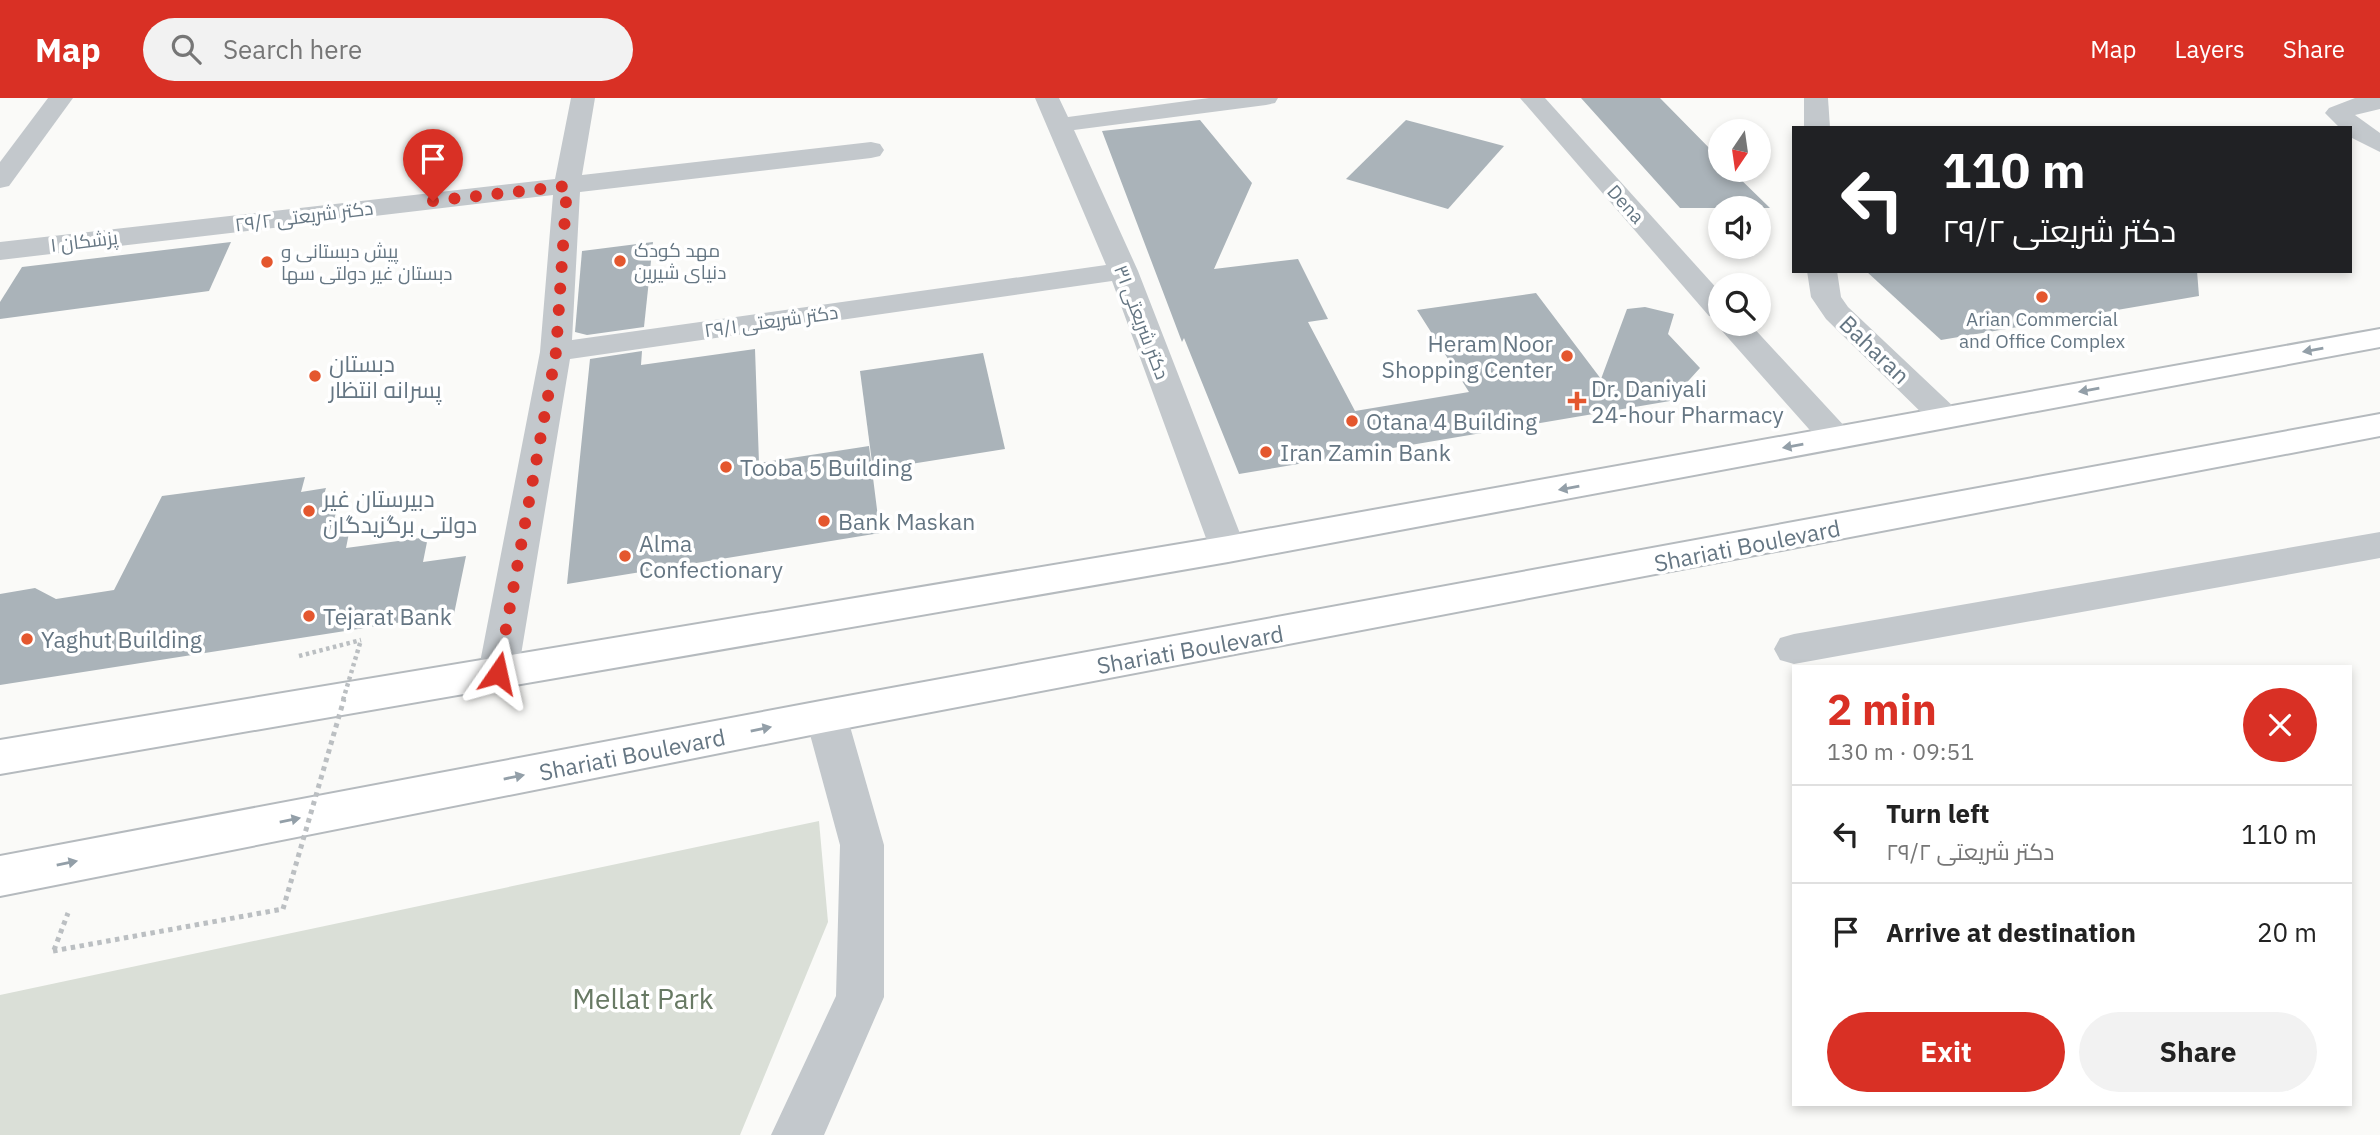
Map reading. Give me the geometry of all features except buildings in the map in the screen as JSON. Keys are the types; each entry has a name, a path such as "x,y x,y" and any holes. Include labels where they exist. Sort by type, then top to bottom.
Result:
{"main road":[{"path":"0,757 1228,549 2380,338"},
{"name":"Shariati Boulevard","path":"0,876 826,716 2380,425"}],"street":[{"path":"0,180 61,98"},
{"path":"498,673 556,352 567,186 583,98"},
{"name":"۳۱ دکتر شریعتی","path":"1047,98 1123,271 1228,549"},
{"path":"1076,122 1225,100 1266,98"},
{"name":"Dena","path":"1532,98 1708,296"},
{"path":"1815,98 1817,126"},
{"path":"2380,102 2364,103 2338,113 2358,131 2380,144"},
{"name":"۲۹/۲ دکتر شریعتی","path":"167,232 871,150"},
{"name":"۱ پزشکان","path":"0,251 167,232"},
{"name":"۲۹/۱ دکتر شریعتی","path":"556,352 1123,271"},
{"name":"Baharan","path":"1822,273 1826,297 1838,313 1944,416"},
{"path":"1744,336 1836,438"},
{"path":"1794,649 2380,545"},
{"path":"797,1135 860,997 862,845 826,716"}],"path":[{"path":"53,951 283,909 361,640"}],"green space":[{"name":"Mellat Park","path":"819,821 828,922 740,1135 0,1135 0,995"}],"place":[{"name":"مهد کودک دنیای شیرین","path":"620,261"},
{"name":"پیش دبستانی و دبستان غیر دولتی سها","path":"267,262"},
{"name":"Arian Commercial and Office Complex","path":"2042,297"},
{"name":"Heram Noor Shopping Center","path":"1567,356"},
{"name":"دبستان پسرانه انتظار","path":"315,376"},
{"name":"Dr. Daniyali 24-hour Pharmacy","path":"1577,401"},
{"name":"Otana 4 Building","path":"1352,421"},
{"name":"Iran Zamin Bank","path":"1266,452"},
{"name":"Tooba 5 Building","path":"726,467"},
{"name":"دبیرستان غیر دولتی برگزیدگان","path":"309,511"},
{"name":"Bank Maskan","path":"824,521"},
{"name":"Alma Confectionary","path":"625,556"},
{"name":"Tejarat Bank","path":"309,616"},
{"name":"Yaghut Building","path":"27,639"}],"route":[{"path":"433,201 567,186 556,352 498,673"}]}
